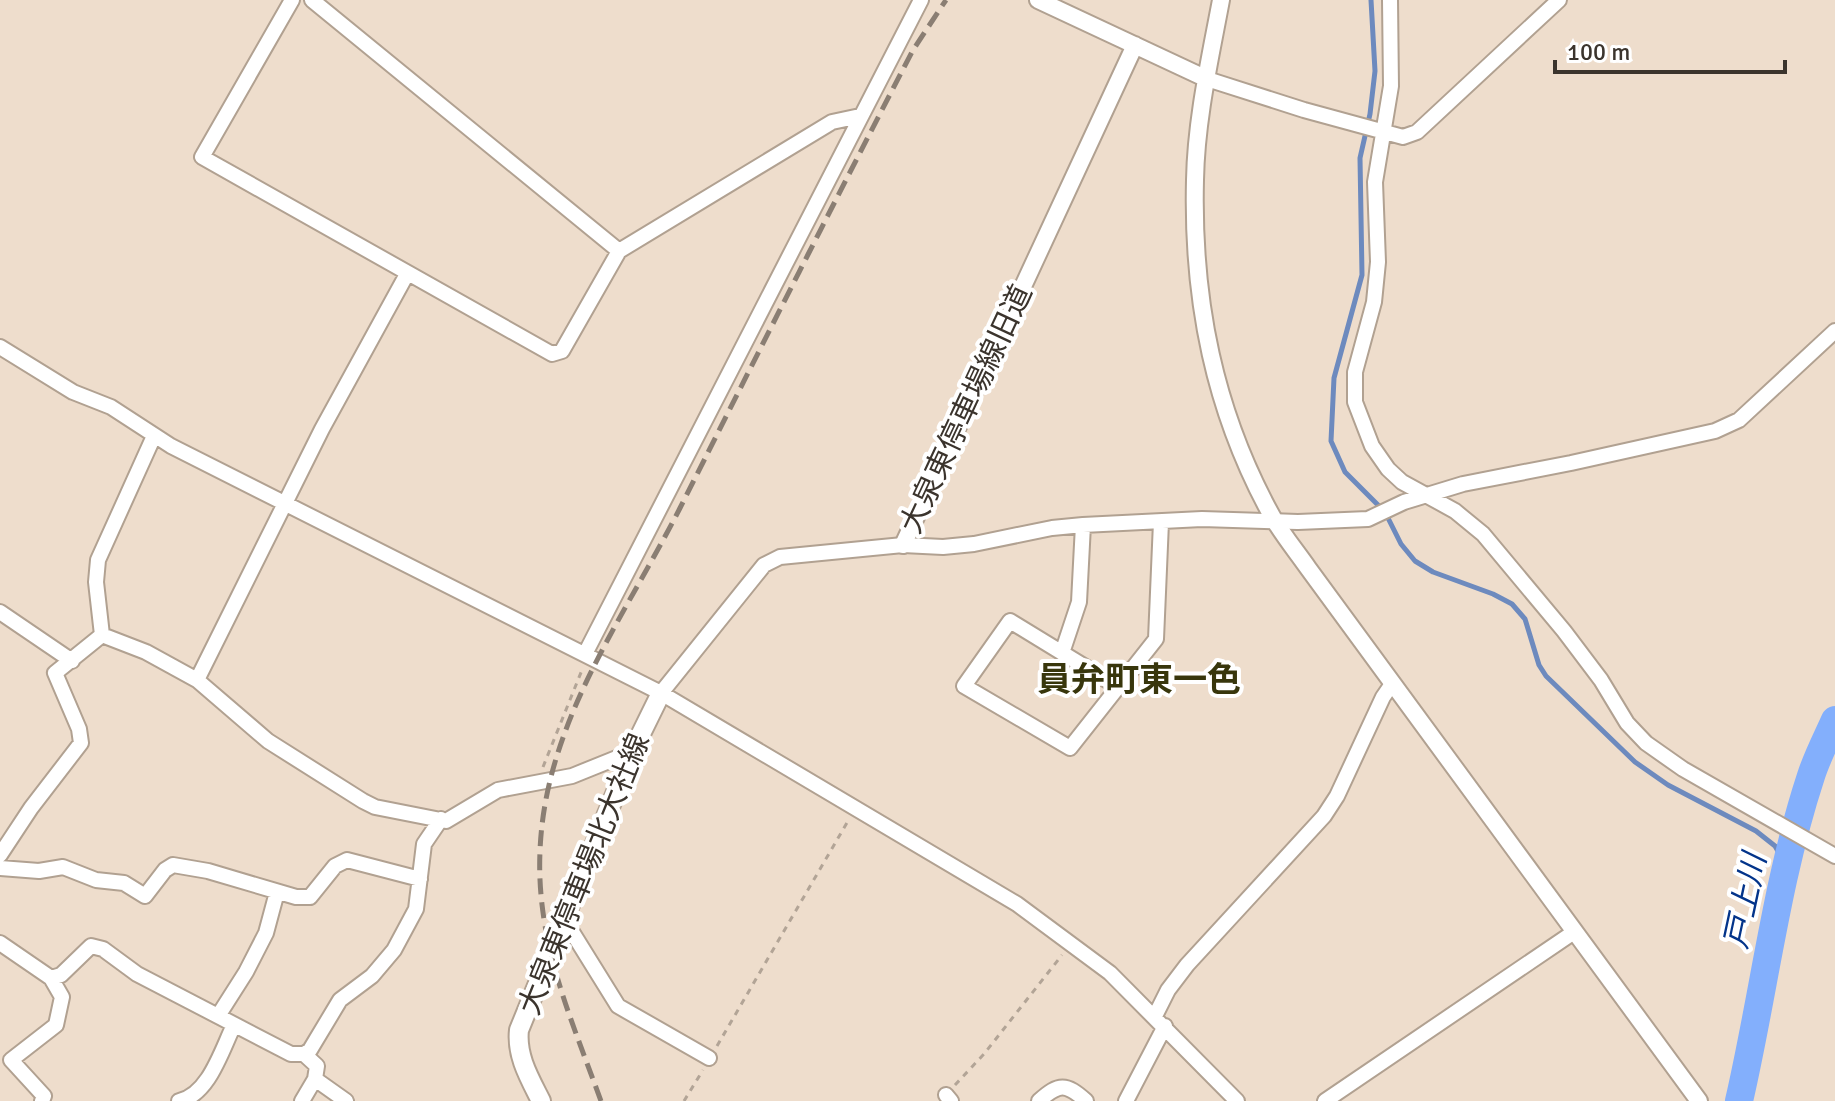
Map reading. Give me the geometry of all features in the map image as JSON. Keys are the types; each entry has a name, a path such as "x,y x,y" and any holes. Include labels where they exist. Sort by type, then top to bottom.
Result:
{"main road":[{"name":"大泉東停車場北大社線","path":"535,1099 518,1040 519,1030 634,748 661,693"}],"street":[{"path":"292,0 202,157 407,274 556,354 562,351 619,251 832,122 860,116"},
{"path":"312,0 619,251"},
{"path":"587,655 921,0"},
{"path":"1039,0 1207,79 1403,137 1417,132 1559,0"},
{"path":"1221,0 1207,79 1195,179 1197,286 1212,367 1233,431 1275,521 1699,1101"},
{"path":"1390,0 1391,86 1381,130 1375,182 1378,262 1375,289 1355,372 1355,402 1372,446 1388,469 1402,482 1455,511 1483,534 1564,631 1601,680 1627,723 1646,743 1683,769 1835,856"},
{"name":"大泉東停車場線旧道","path":"661,693 769,561 793,554 903,545 1135,45"},
{"path":"197,680 285,502 407,274"},
{"path":"903,545 943,547 974,544 1083,525 1202,519 1368,519 1404,502 1463,484 1715,431 1739,420 1835,331"},
{"path":"0,347 73,392 111,407 154,436 661,693 1017,904 1110,973 1237,1101"},
{"path":"102,635 96,582 98,560 154,436"},
{"path":"1118,687 1010,621 964,686 1070,748 1156,639 1161,522"},
{"path":"1062,653 1079,602 1083,525"},
{"path":"0,612 72,661"},
{"path":"0,855 31,808 81,743 79,729 55,673 102,635"},
{"path":"102,635 146,652 197,680 268,741 375,807 446,821 498,790 572,776 634,748"},
{"path":"1126,1101 1160,1021 1168,990 1187,965 1324,816 1392,684"},
{"path":"51,978 61,975 91,946 103,949 137,974 234,1025 291,1054 304,1054 310,1050 340,1000 372,976 394,950 416,909 424,844 441,819"},
{"path":"0,868 39,871 63,867 96,880 124,883 145,896 165,870 173,865 208,871 296,897 310,897 335,866 347,860 420,879"},
{"path":"218,1016 266,933 277,892"},
{"path":"564,919 618,1006 709,1058"},
{"path":"1325,1101 1574,932"},
{"path":"0,943 51,978 62,997 56,1025 11,1060 44,1096 42,1101"},
{"path":"179,1101 186,1100 204,1085 234,1025"},
{"path":"302,1101 315,1079 317,1066 304,1054"},
{"path":"315,1079 346,1101"},
{"path":"1039,1101 1061,1086 1072,1089 1086,1101"}],"path":[{"path":"540,782 553,739 587,655"},
{"path":"684,1101 856,808"},
{"path":"948,1098 1071,942"}],"waterway":[{"path":"1371,0 1375,71 1360,158 1362,275 1334,378 1331,441 1345,472 1385,512 1401,544 1415,561 1433,572 1512,604 1525,619 1539,665 1546,676 1635,762 1668,785 1756,831 1775,846 1786,865"},
{"name":"戸上川","path":"1739,1101 1788,856 1813,769 1835,720"}],"railway":[{"path":"601,1101 567,1009 544,917 540,851 545,804 556,758 572,715 612,631 680,508 913,50 946,0"}],"district":[{"name":"員弁町東一色","path":"1139,679"}]}
